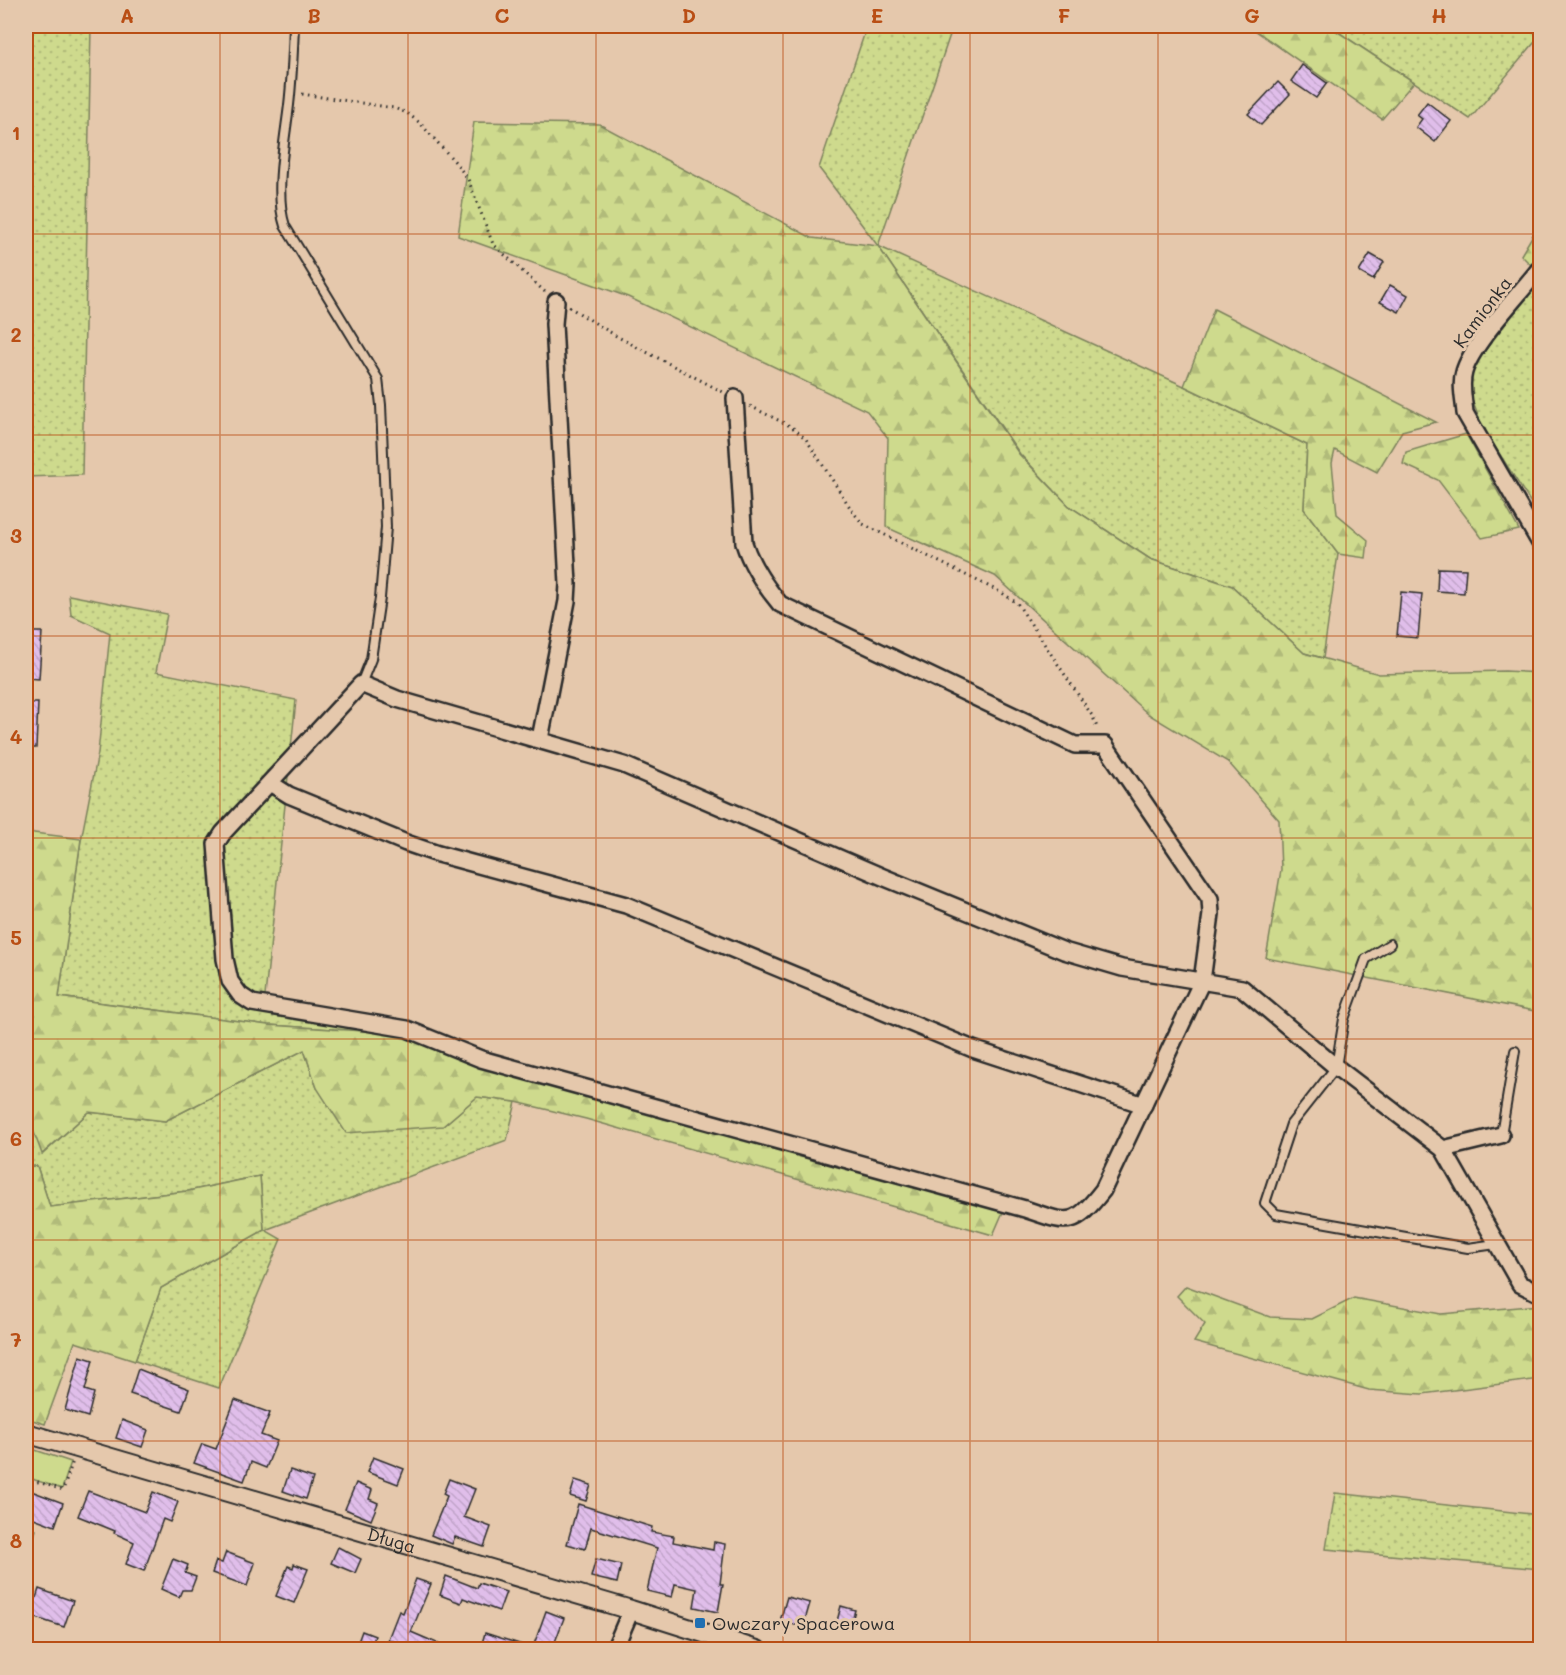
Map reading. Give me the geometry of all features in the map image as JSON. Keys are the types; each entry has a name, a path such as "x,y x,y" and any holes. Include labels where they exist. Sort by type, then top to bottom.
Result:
{"street":[{"name":"Kamionka","path":"1540,268 1478,345 1464,372 1462,390 1466,413 1540,543"},
{"path":"540,739 567,601 568,584 554,324 556,301"},
{"path":"735,398 744,543 748,557 770,593 780,604 1075,745 1105,745 1210,899 1211,914 1202,981 1103,1190 1086,1211 1078,1218 1052,1218 481,1059 407,1029 252,1003 240,995 230,981 225,960 216,844 223,833 361,684 397,699 624,765 884,877 1064,951 1122,968 1202,981 1242,988 1336,1067 1443,1149 1520,1284 1540,1294"},
{"path":"270,783 289,795 416,847 626,905 973,1049 1144,1105"},
{"path":"1443,1149 1501,1135"},
{"name":"Długa","path":"26,1433 631,1610 756,1650"},
{"path":"614,1650 631,1610"}],"lane":[{"path":"294,26 290,93 280,187 280,213 285,226 378,379 381,405 386,527 380,598 371,659 361,684"},
{"path":"1390,944 1366,959 1344,1019 1336,1067 1291,1124 1265,1203 1276,1214 1287,1216 1468,1248 1496,1244"},
{"path":"1501,1135 1515,1051"}],"path":[{"path":"290,93 394,108 407,113 420,123 468,179 493,244 556,301 618,337 792,428 806,439 863,524 1002,592 1017,603 1093,717 1105,745"},
{"path":"26,1478 63,1490 73,1460"}],"green space":[{"path":"26,26 91,26 82,475 26,477"},
{"path":"867,26 953,26 878,246 819,168"},
{"path":"1249,26 1329,26 1414,82 1382,119"},
{"path":"1329,26 1540,26 1540,36 1470,119"},
{"path":"474,122 599,124 812,238 878,246 1019,454 1069,506 1150,559 1232,586 1304,653 1379,674 1505,671 1540,673 1540,1012 1266,958 1281,870 1279,820 1228,762 1148,714 995,576 886,527 888,438 867,411 628,297 458,236"},
{"path":"1540,223 1540,260 1534,268 1521,255"},
{"path":"878,246 1307,445 1304,509 1338,554 1323,658 1304,653 1232,586 1150,559 1069,506 1020,454"},
{"path":"1540,279 1540,517 1483,428 1470,395 1473,366"},
{"path":"1214,309 1436,422 1402,431 1377,472 1335,450 1332,463 1337,514 1368,540 1366,558 1338,554 1304,509 1307,445 1184,386"},
{"path":"1466,434 1519,530 1482,538 1438,480 1403,464 1406,452"},
{"path":"69,595 167,614 156,672 296,700 265,996 396,1033 268,1025 59,997 81,840 98,753 110,633 71,615"},
{"path":"26,832 81,839 59,997 268,1025 396,1033 1006,1205 993,1235 586,1119 516,1102 477,1097 443,1126 346,1133 317,1088 304,1050 165,1121 89,1112 42,1154 26,1111 26,1024 35,1015 26,1006"},
{"path":"304,1050 317,1088 443,1126 477,1097 516,1102 507,1140 265,1230 281,1239 219,1388 135,1361 161,1288 264,1230 260,1176 188,1191 50,1207 37,1166 26,1166 26,1111 43,1154 89,1112 165,1121"},
{"path":"37,1166 50,1207 188,1191 260,1176 264,1230 161,1288 135,1361 75,1342 45,1424 26,1418 26,1167"},
{"path":"1186,1286 1270,1317 1312,1319 1354,1298 1441,1314 1540,1305 1540,1379 1422,1394 1369,1390 1194,1342 1205,1324 1177,1296"},
{"path":"26,1447 71,1462 62,1489 26,1477"},
{"path":"1335,1493 1540,1515 1540,1569 1326,1549"},
{"path":"26,1526 36,1530 29,1551 26,1550"}],"building":[{"path":"1302,65 1327,83 1316,98 1291,81"},
{"path":"1278,82 1290,94 1261,125 1248,114"},
{"path":"1427,102 1451,121 1435,142 1416,127 1422,119 1417,115"},
{"path":"1370,254 1384,262 1373,280 1359,272"},
{"path":"1390,285 1408,295 1399,312 1380,302"},
{"path":"1438,568 1466,569 1464,593 1437,591"},
{"path":"1401,592 1422,594 1418,638 1397,636"},
{"path":"26,632 42,632 39,679 26,678"},
{"path":"26,703 38,703 36,748 26,748"},
{"path":"80,1356 93,1360 85,1390 94,1393 88,1417 65,1410"},
{"path":"138,1369 189,1389 181,1411 130,1394"},
{"path":"235,1400 270,1413 261,1435 277,1441 266,1468 251,1462 244,1481 194,1463 202,1444 216,1449"},
{"path":"122,1420 148,1430 142,1447 116,1438"},
{"path":"373,1457 404,1469 398,1484 367,1472"},
{"path":"290,1470 313,1478 306,1499 283,1491"},
{"path":"449,1479 475,1489 464,1517 491,1527 484,1547 455,1537 452,1544 431,1535 447,1496 443,1494"},
{"path":"575,1480 591,1485 586,1501 570,1496"},
{"path":"356,1483 372,1490 369,1499 378,1503 371,1520 345,1509"},
{"path":"26,1489 63,1503 55,1526 26,1515"},
{"path":"88,1491 145,1512 153,1492 178,1502 170,1522 163,1519 144,1571 126,1564 134,1542 114,1533 115,1531 78,1516"},
{"path":"578,1504 652,1527 651,1532 674,1536 673,1542 713,1550 714,1542 725,1544 720,1584 723,1584 718,1612 694,1607 697,1589 675,1584 672,1597 647,1591 657,1548 591,1528 585,1549 567,1544"},
{"path":"338,1547 361,1559 355,1573 331,1563"},
{"path":"226,1552 255,1563 247,1586 212,1573 216,1561 222,1563"},
{"path":"173,1559 188,1565 185,1573 196,1577 191,1590 182,1590 179,1597 161,1589"},
{"path":"596,1559 621,1565 617,1583 591,1577"},
{"path":"294,1564 308,1569 294,1603 276,1596 288,1566 293,1568"},
{"path":"446,1576 477,1588 479,1583 506,1592 499,1611 463,1598 461,1603 440,1595"},
{"path":"416,1579 431,1584 411,1632 453,1650 414,1650 388,1639 399,1611 403,1613"},
{"path":"39,1589 73,1601 64,1627 30,1616"},
{"path":"787,1597 810,1603 803,1627 780,1621"},
{"path":"841,1606 855,1610 850,1628 836,1625"},
{"path":"546,1611 564,1618 552,1650 532,1650"},
{"path":"362,1631 375,1636 370,1650 355,1650"},
{"path":"485,1633 529,1647 529,1650 480,1650"}],"place":[{"name":"Owczary Spacerowa","path":"700,1623"}]}
